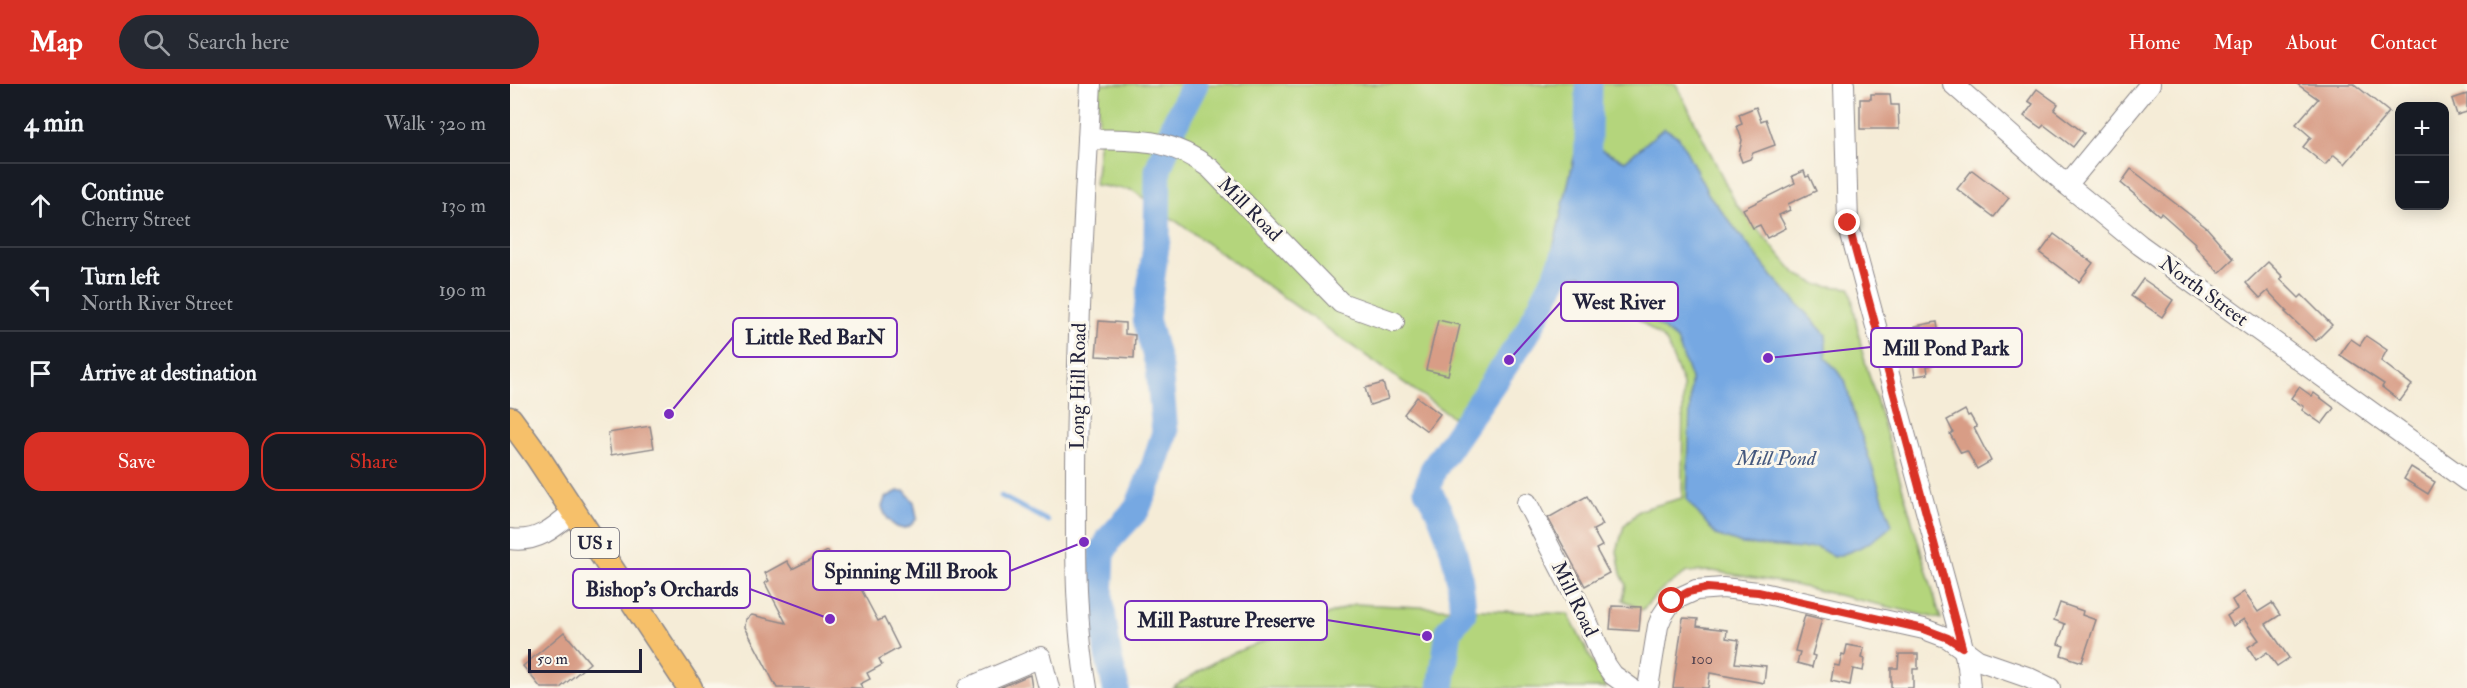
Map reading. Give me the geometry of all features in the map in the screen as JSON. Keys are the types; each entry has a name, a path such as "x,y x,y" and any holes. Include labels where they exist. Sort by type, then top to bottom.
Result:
{"main road":[{"name":"US 1","path":"510,419 574,511 690,688"}],"street":[{"name":"Long Hill Road","path":"1088,688 1077,606 1075,552 1077,353 1090,84"},
{"path":"1844,84 1848,223 1968,666 1970,688"},
{"name":"North Street","path":"1953,84 2067,185 2140,245 2467,481"},
{"path":"2067,185 2150,84"},
{"name":"Mill Road","path":"1088,139 1165,144 1192,155 1210,168 1341,303 1394,322"},
{"name":"Mill Road","path":"1527,502 1583,612 1606,665 1613,675 1631,688"},
{"path":"510,539 522,541 549,532 574,511"},
{"path":"1648,688 1658,626 1662,616 1672,601 1680,596 1707,588 1758,592 1913,626 1948,638 1978,660 2027,676 2050,688"},
{"path":"968,688 1041,657 1049,688"}],"green space":[{"path":"1098,84 1676,84 1736,204 1796,274 1819,285 1850,288 1862,351 1941,619 1790,584 1713,571 1687,572 1660,591 1642,610 1623,600 1626,584 1621,574 1617,551 1624,526 1640,510 1682,498 1683,384 1666,341 1629,312 1576,277 1558,280 1536,326 1468,428 1132,190 1095,185 1099,145"},
{"path":"1354,604 1568,614 1606,688 1172,688 1219,659"}],"water":[{"name":"Mill Pond","path":"1664,128 1679,137 1709,195 1773,277 1826,335 1826,358 1845,380 1853,411 1892,525 1872,541 1858,548 1834,557 1817,547 1803,549 1742,544 1716,535 1687,500 1691,379 1677,340 1620,295 1581,275 1568,277 1549,266 1576,149 1595,147 1625,161"},
{"path":"898,491 905,491 914,502 917,518 906,528 896,527 888,519 882,507 885,498"}],"building":[{"path":"2297,84 2354,84 2389,112 2345,164 2334,155 2325,165 2303,147 2311,137 2296,124 2318,99"},
{"path":"2037,89 2058,104 2054,110 2084,133 2073,147 2044,125 2041,128 2024,116 2033,104 2028,101"},
{"path":"1871,94 1890,94 1891,105 1898,105 1899,129 1860,129 1860,99 1871,99"},
{"path":"2467,94 2467,112 2457,115 2452,99"},
{"path":"1756,107 1761,121 1766,119 1775,145 1753,153 1750,159 1742,162 1739,154 1742,140 1737,126 1742,124 1739,114"},
{"path":"2131,169 2207,228 2234,259 2219,273 2194,245 2196,244 2161,213 2159,215 2121,183"},
{"path":"1972,170 2009,198 1994,217 1957,189"},
{"path":"1804,171 1816,191 1788,204 1790,210 1779,215 1786,228 1767,238 1760,225 1753,228 1743,209 1795,183 1792,176"},
{"path":"2054,234 2093,263 2079,282 2040,253"},
{"path":"2268,262 2283,277 2280,279 2299,298 2302,295 2332,325 2316,341 2285,312 2287,311 2268,291 2260,298 2246,283"},
{"path":"2143,279 2173,300 2162,317 2131,296"},
{"path":"1438,320 1460,325 1448,375 1426,370"},
{"path":"1099,321 1125,323 1125,334 1135,335 1134,358 1096,356"},
{"path":"1937,322 1940,344 1960,341 1963,359 1927,366 1928,374 1915,376 1910,341 1916,340 1917,337 1915,326"},
{"path":"2366,336 2387,350 2381,361 2412,385 2400,401 2382,387 2384,384 2340,355 2351,339 2360,345"},
{"path":"1383,383 1388,399 1370,405 1365,388"},
{"path":"2299,387 2312,396 2314,393 2334,408 2322,424 2302,410 2304,407 2291,398"},
{"path":"1417,397 1440,414 1427,431 1404,414"},
{"path":"1965,410 1977,427 1974,428 1991,461 1977,469 1967,451 1961,453 1950,434 1953,432 1947,420"},
{"path":"650,426 654,448 611,455 608,433"},
{"path":"2411,467 2435,482 2428,494 2404,479"},
{"path":"1587,496 1603,525 1593,530 1602,546 1596,549 1609,573 1585,586 1548,518"},
{"path":"828,551 835,565 845,559 878,621 884,618 899,648 879,659 882,665 867,673 870,679 860,684 863,688 777,688 745,627 746,619 752,615 786,623 765,583 769,581 765,573 787,561 792,569"},
{"path":"2244,592 2258,612 2272,603 2280,615 2266,624 2289,658 2277,666 2267,652 2256,660 2248,647 2259,640 2244,619 2233,626 2227,616 2237,609 2232,600"},
{"path":"2060,603 2083,611 2082,615 2096,620 2082,662 2061,655 2064,646 2058,644 2065,624 2054,620"},
{"path":"1612,606 1641,607 1639,631 1610,629"},
{"path":"1805,615 1822,619 1812,655 1815,656 1812,667 1797,663 1800,652 1795,651"},
{"path":"1683,618 1698,619 1697,626 1727,630 1726,638 1739,640 1735,663 1766,666 1764,683 1710,673 1708,688 1673,688"},
{"path":"564,632 590,663 560,688 541,688 523,666"},
{"path":"1847,645 1864,648 1862,658 1865,659 1863,671 1853,669 1850,685 1831,681 1834,665 1839,666"},
{"path":"1899,654 1918,654 1918,669 1913,669 1913,688 1891,688 1891,668 1898,668"},
{"path":"1030,675 1032,688 999,688 1027,676"}],"waterway":[{"path":"1116,688 1108,655 1100,597 1102,553 1110,538 1137,509 1165,432 1159,368 1146,319 1157,239 1158,170 1175,123 1195,84"},
{"path":"1587,185 1589,84"},
{"path":"1441,688 1449,630 1463,613 1460,581 1453,549 1442,518 1427,490 1433,470 1527,333 1558,272 1571,238"},
{"path":"1001,496 1048,521"},
{"path":"1084,542 1102,553"}],"place":[{"name":"Mill Pond Park","path":"1768,358"},
{"name":"West River","path":"1509,360"},
{"name":"Little Red BarN","path":"669,414"},
{"name":"Spinning Mill Brook","path":"1084,542"},
{"name":"Bishop's Orchards","path":"830,619"},
{"name":"Mill Pasture Preserve","path":"1427,636"}],"route":[{"path":"1672,601 1688,592 1707,588 1758,592 1924,629 1948,638 1962,647 1848,223"}]}
